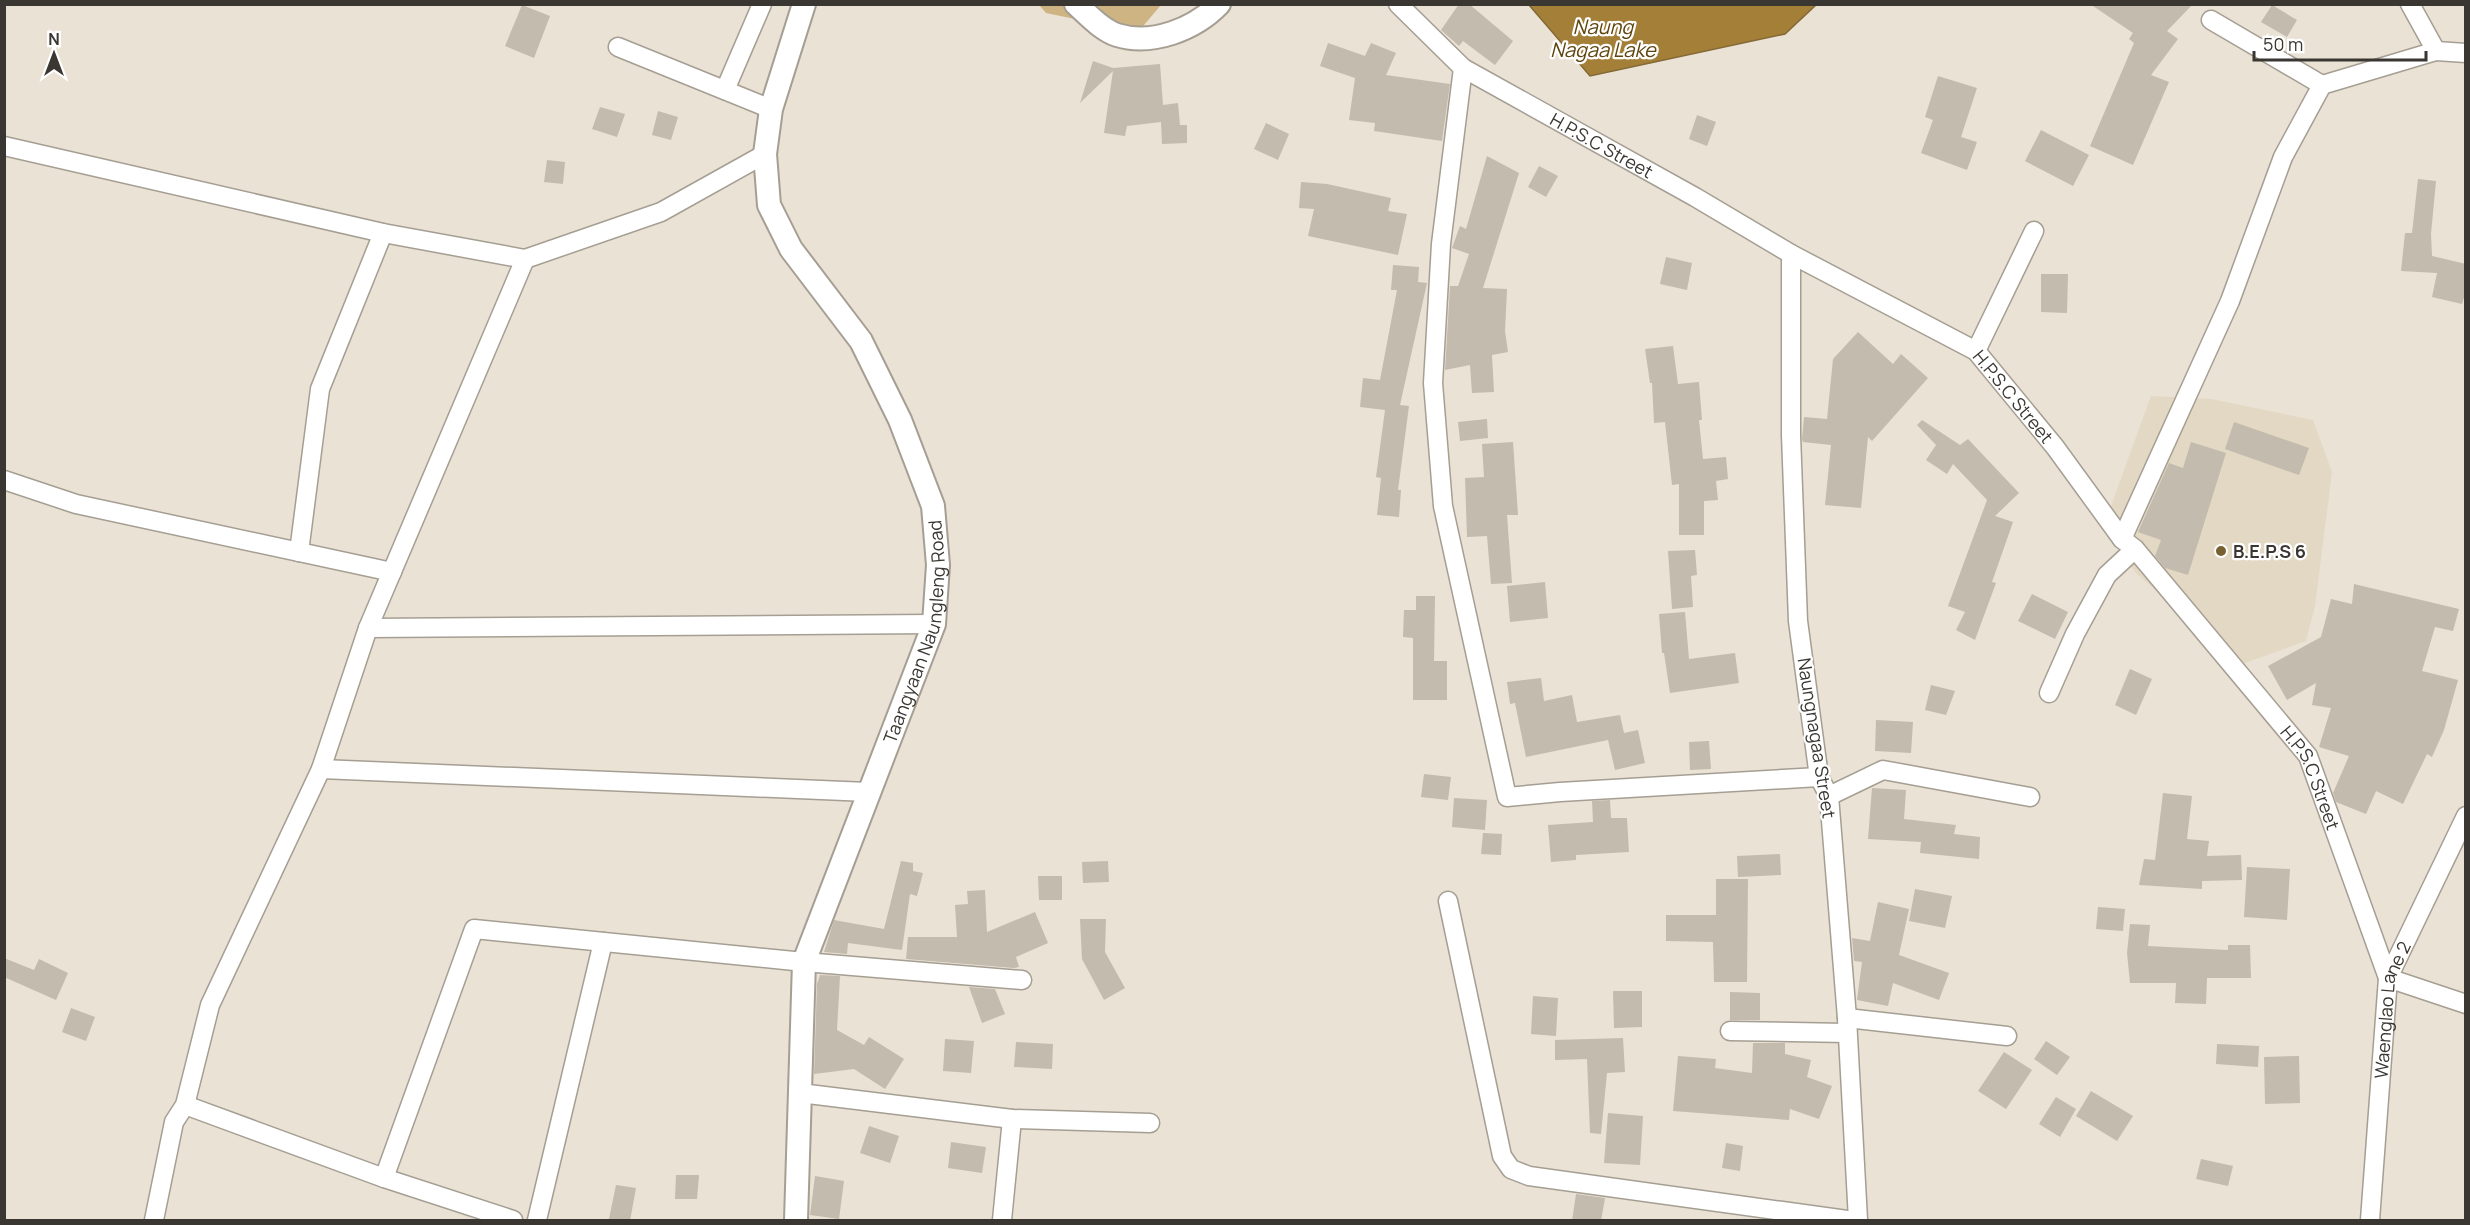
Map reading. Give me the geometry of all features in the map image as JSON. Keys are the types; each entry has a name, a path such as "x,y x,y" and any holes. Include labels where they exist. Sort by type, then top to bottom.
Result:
{"street":[{"path":"725,90 762,4"},
{"name":"Taangyaan Naungleng Road","path":"796,1221 804,962 867,792 934,624 938,565 933,506 900,420 861,341 791,249 769,205 765,154 771,109 804,4"},
{"path":"1076,4 1092,19 1117,35 1145,37 1177,33 1208,16 1219,4"},
{"name":"H.P.S.C Street","path":"1398,4 1463,68 1695,197 1791,254 1976,351 2055,447 2128,544 2308,756 2388,978"},
{"path":"2410,4 2436,51"},
{"path":"2211,20 2322,85"},
{"path":"618,47 771,109"},
{"path":"2049,693 2075,633 2128,544 2230,301 2283,157 2322,85 2436,51 2466,53"},
{"path":"1463,68 1441,244 1432,383 1443,506 1507,797 1819,777"},
{"path":"4,146 383,233 525,259 661,212 765,154"},
{"path":"1976,351 2034,231"},
{"path":"299,552 320,389 383,233"},
{"name":"Naungnagaa Street","path":"1791,254 1791,435 1798,621 1819,777 1829,796 1847,1026 1858,1221"},
{"path":"154,1221 174,1122 186,1105 210,1005 321,770 368,628 525,259"},
{"path":"4,480 76,504 392,572"},
{"path":"368,628 934,624"},
{"path":"321,770 867,792"},
{"path":"1829,796 1883,770 2030,797"},
{"name":"Waenglao Lane 2","path":"2370,1221 2388,978 2466,816"},
{"path":"1448,901 1502,1156 1511,1169 1529,1176 1847,1221"},
{"path":"384,1178 474,929 804,962 1022,980"},
{"path":"537,1221 603,942"},
{"path":"2388,978 2466,1004"},
{"path":"1730,1031 1847,1026 2007,1036"},
{"path":"800,1093 1012,1119 1150,1123"},
{"path":"186,1105 384,1178 513,1221"},
{"path":"1002,1221 1012,1119"}],"shaded area":[{"path":"1039,5 1161,5 1138,32 1046,13"},
{"name":"B.E.P.S 6","path":"2151,396 2211,399 2313,420 2332,472 2315,606 2306,641 2231,668 2184,615 2136,573 2103,528"}],"water":[{"name":"Naung Nagaa Lake","path":"1529,5 1816,5 1785,34 1590,76"}],"building":[{"path":"1459,4 1469,4 1513,41 1495,65 1463,41 1459,46 1441,30"},
{"path":"2090,4 2193,4 2167,31 2178,39 2151,75 2169,82 2133,165 2090,146 2134,43 2129,39 2133,33"},
{"path":"522,5 550,16 534,58 505,46"},
{"path":"2272,5 2297,20 2287,37 2261,22"},
{"path":"1328,43 1365,56 1371,43 1396,53 1386,75 1450,84 1442,141 1374,131 1375,123 1349,120 1355,78 1320,66"},
{"path":"1093,61 1113,68 1160,64 1163,105 1178,103 1180,125 1187,125 1187,143 1162,144 1161,122 1127,126 1125,136 1104,133 1113,71 1080,103"},
{"path":"1938,76 1977,88 1961,137 1977,142 1967,170 1921,153 1933,120 1925,117"},
{"path":"600,107 625,114 617,137 592,129"},
{"path":"658,111 678,117 671,140 652,135"},
{"path":"1697,115 1716,122 1707,146 1689,139"},
{"path":"1266,123 1289,134 1278,160 1254,149"},
{"path":"2041,130 2089,155 2073,186 2025,161"},
{"path":"1487,156 1519,173 1483,288 1507,289 1505,331 1508,352 1492,355 1494,392 1472,393 1470,365 1445,370 1450,286 1458,286 1469,254 1452,248 1460,226 1466,229"},
{"path":"547,160 565,162 563,184 544,182"},
{"path":"1539,166 1558,176 1546,197 1528,187"},
{"path":"2418,179 2436,181 2431,234 2432,256 2466,264 2466,291 2462,304 2432,297 2437,273 2401,271 2405,233 2412,233"},
{"path":"1301,182 1327,184 1391,198 1388,211 1407,214 1398,255 1308,236 1314,209 1299,208"},
{"path":"1666,257 1692,263 1687,290 1660,284"},
{"path":"1393,265 1419,267 1418,282 1427,283 1400,405 1409,406 1398,490 1401,490 1399,517 1377,515 1381,478 1376,477 1385,410 1360,407 1363,378 1380,380 1397,290 1391,290"},
{"path":"2041,274 2068,274 2067,313 2041,312"},
{"path":"1858,332 1893,364 1901,354 1928,378 1872,441 1868,437 1861,508 1825,505 1831,445 1803,442 1804,417 1827,419 1833,359"},
{"path":"1673,346 1678,384 1699,382 1702,420 1699,420 1703,459 1726,457 1728,479 1716,481 1718,500 1704,501 1704,535 1679,535 1679,484 1672,485 1665,422 1654,423 1652,383 1650,383 1645,349"},
{"path":"1487,419 1488,438 1460,441 1458,422"},
{"path":"1922,420 1960,445 1968,439 2019,493 1995,516 2013,522 1992,582 1996,583 1975,640 1956,630 1965,612 1948,606 1987,500 1953,464 1947,474 1926,460 1936,445 1917,425"},
{"path":"2234,422 2309,448 2299,475 2225,449"},
{"path":"1513,442 1518,515 1507,515 1512,583 1491,584 1487,536 1467,537 1465,478 1484,477 1482,444"},
{"path":"2191,442 2226,453 2188,575 2165,568 2155,556 2161,540 2138,532 2169,463 2183,468"},
{"path":"1695,550 1697,575 1691,576 1693,607 1672,609 1668,551"},
{"path":"1545,582 1548,618 1510,622 1507,586"},
{"path":"2354,584 2459,609 2453,631 2435,627 2422,671 2458,680 2444,730 2432,757 2427,754 2403,804 2376,791 2366,814 2336,802 2333,793 2349,756 2319,747 2331,708 2312,705 2316,683 2287,700 2268,666 2321,637 2331,599 2352,604"},
{"path":"2032,594 2068,612 2055,639 2018,621"},
{"path":"1416,596 1435,596 1434,661 1447,661 1447,700 1413,700 1413,638 1403,637 1404,610 1416,610"},
{"path":"1685,612 1689,659 1735,653 1739,683 1670,693 1664,653 1662,653 1659,614"},
{"path":"2130,669 2152,679 2136,715 2115,705"},
{"path":"1541,678 1544,701 1572,695 1577,722 1620,715 1624,733 1638,730 1645,763 1615,770 1608,740 1526,757 1515,703 1510,704 1507,682"},
{"path":"1931,685 1955,691 1946,715 1925,710"},
{"path":"1876,720 1913,722 1911,753 1875,751"},
{"path":"1709,741 1711,769 1690,770 1689,742"},
{"path":"1424,774 1451,777 1448,800 1421,797"},
{"path":"1872,788 1906,790 1904,819 1956,825 1954,834 1980,837 1979,859 1920,853 1921,842 1868,839"},
{"path":"2163,793 2192,796 2187,839 2209,841 2207,856 2241,855 2242,880 2202,881 2202,889 2139,885 2144,859 2155,860"},
{"path":"1454,798 1487,800 1485,830 1452,827"},
{"path":"1610,800 1611,818 1627,818 1629,852 1576,855 1576,860 1551,862 1548,825 1593,822 1592,801"},
{"path":"1483,833 1502,834 1501,855 1481,854"},
{"path":"1780,854 1781,875 1738,877 1737,856"},
{"path":"901,861 913,863 913,871 923,873 917,896 910,894 902,950 848,943 847,954 824,952 834,920 884,929"},
{"path":"1108,861 1109,882 1083,883 1082,862"},
{"path":"2247,867 2290,869 2287,920 2244,917"},
{"path":"1038,876 1062,876 1062,900 1039,900"},
{"path":"1716,879 1748,879 1747,982 1714,982 1713,942 1666,941 1666,915 1716,915"},
{"path":"1915,889 1952,896 1945,928 1909,921"},
{"path":"985,890 987,932 1035,912 1048,943 1016,957 1019,967 1014,968 906,959 908,937 957,937 955,905 968,904 967,891"},
{"path":"1878,902 1909,909 1899,955 1949,973 1939,1000 1893,983 1888,1006 1857,1000 1862,962 1854,961 1852,938 1870,941"},
{"path":"2098,907 2125,909 2123,931 2096,929"},
{"path":"1080,919 1106,919 1105,952 1125,988 1104,1000 1082,959"},
{"path":"2130,924 2150,925 2148,946 2228,950 2228,945 2250,945 2251,978 2207,978 2206,1004 2175,1003 2176,983 2130,983 2127,953"},
{"path":"4,958 34,970 39,959 68,973 56,1000 4,977"},
{"path":"820,975 840,976 837,1030 864,1045 869,1037 904,1059 885,1089 854,1069 814,1074 817,984"},
{"path":"969,987 995,989 1005,1014 982,1023"},
{"path":"1613,991 1642,991 1642,1027 1614,1028"},
{"path":"1730,992 1760,993 1760,1020 1730,1020"},
{"path":"1533,996 1558,998 1556,1036 1531,1034"},
{"path":"71,1008 95,1017 86,1041 62,1032"},
{"path":"1623,1038 1625,1072 1607,1073 1601,1134 1590,1133 1587,1059 1555,1060 1555,1040"},
{"path":"945,1039 974,1041 971,1073 943,1071"},
{"path":"2046,1041 2070,1057 2057,1075 2034,1059"},
{"path":"1016,1042 1053,1044 1052,1069 1014,1067"},
{"path":"1753,1043 1785,1043 1785,1054 1811,1060 1807,1077 1832,1086 1819,1119 1790,1109 1789,1120 1673,1111 1678,1056 1716,1059 1715,1068 1752,1073"},
{"path":"2217,1044 2259,1046 2258,1067 2216,1064"},
{"path":"2004,1052 2032,1070 2006,1109 1978,1091"},
{"path":"2299,1056 2300,1103 2265,1104 2264,1057"},
{"path":"2091,1091 2133,1116 2117,1141 2076,1116"},
{"path":"2056,1097 2076,1109 2060,1137 2039,1124"},
{"path":"1608,1113 1643,1116 1640,1165 1604,1163"},
{"path":"869,1126 899,1136 890,1163 860,1153"},
{"path":"951,1142 986,1147 982,1173 948,1168"},
{"path":"1726,1143 1743,1146 1740,1171 1722,1168"},
{"path":"2201,1159 2233,1166 2228,1186 2196,1179"},
{"path":"676,1175 699,1175 697,1199 675,1199"},
{"path":"815,1176 844,1181 839,1219 810,1215"},
{"path":"616,1185 636,1188 630,1221 609,1219"},
{"path":"1576,1194 1605,1198 1601,1221 1572,1221"}],"place":[{"name":"B.E.P.S 6","path":"2221,551"}]}
